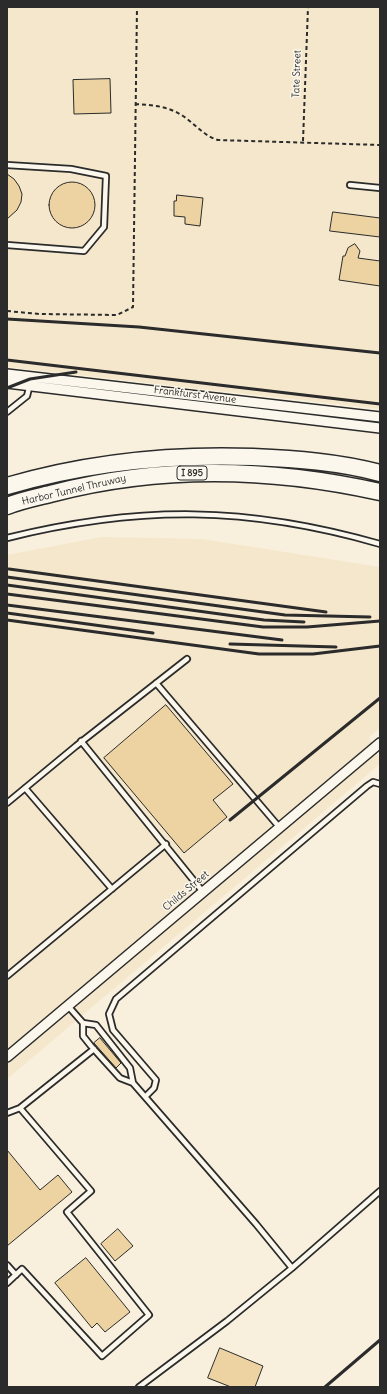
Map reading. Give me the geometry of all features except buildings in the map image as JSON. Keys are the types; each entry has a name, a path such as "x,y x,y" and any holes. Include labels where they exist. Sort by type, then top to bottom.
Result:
{"highway":[{"name":"Harbor Tunnel Thruway","path":"7,486 69,470 122,461 181,456 232,456 315,461 380,473"},
{"name":"Harbor Tunnel Thruway","path":"7,506 107,481 186,473 233,473 288,476 380,492"}],"street":[{"name":"Frankfurst Avenue","path":"7,374 30,381 380,428"},
{"name":"Frankfurst Avenue","path":"7,383 30,381 380,418"},
{"name":"Childs Street","path":"7,1057 380,743"}],"lane":[{"path":"7,165 71,168 106,176 104,227 84,251 7,245"},
{"path":"350,185 380,188"},
{"path":"7,412 27,396 30,381"},
{"path":"7,538 82,522 124,516 198,513 273,520 303,525 380,544"},
{"path":"7,803 81,741 187,658"},
{"path":"156,683 280,828"},
{"path":"81,741 166,844 203,892"},
{"path":"145,1097 154,1088 156,1080 113,1030 109,1014 116,1000 368,786 373,782 380,784"},
{"path":"25,788 112,889"},
{"path":"7,976 166,844"},
{"path":"68,1006 83,1024 83,1036 94,1049 120,1078 133,1083 292,1268"},
{"path":"83,1024 96,1025 130,1068 133,1083"},
{"path":"7,1113 20,1108 94,1049"},
{"path":"7,1283 22,1269 102,1356 149,1315 67,1212 91,1191 20,1108"},
{"path":"139,1387 227,1322 292,1268 380,1191"},
{"path":"7,1265 16,1275"}],"path":[{"path":"7,311 40,314 118,315 133,307 136,7"},
{"name":"Tate Street","path":"303,141 308,7"},
{"path":"135,104 159,105 172,110 183,116 209,138 218,140 303,141 380,145"}],"shaded area":[{"path":"7,7 380,7 380,409 7,367"},
{"path":"101,537 202,539 380,567 380,728 369,737 380,759 380,764 7,1079 7,555"}],"railway":[{"path":"7,319 139,327 380,353"},
{"path":"7,360 380,404"},
{"path":"7,388 30,379 76,372"},
{"path":"9,569 326,612"},
{"path":"7,577 285,615 370,617"},
{"path":"7,585 264,620 304,622"},
{"path":"7,594 263,627 307,627 380,621"},
{"path":"7,605 282,640"},
{"path":"7,613 153,633"},
{"path":"7,620 259,654 313,654 380,646"},
{"path":"230,644 336,647"},
{"path":"230,820 380,698"},
{"path":"325,1387 380,1340"}]}
